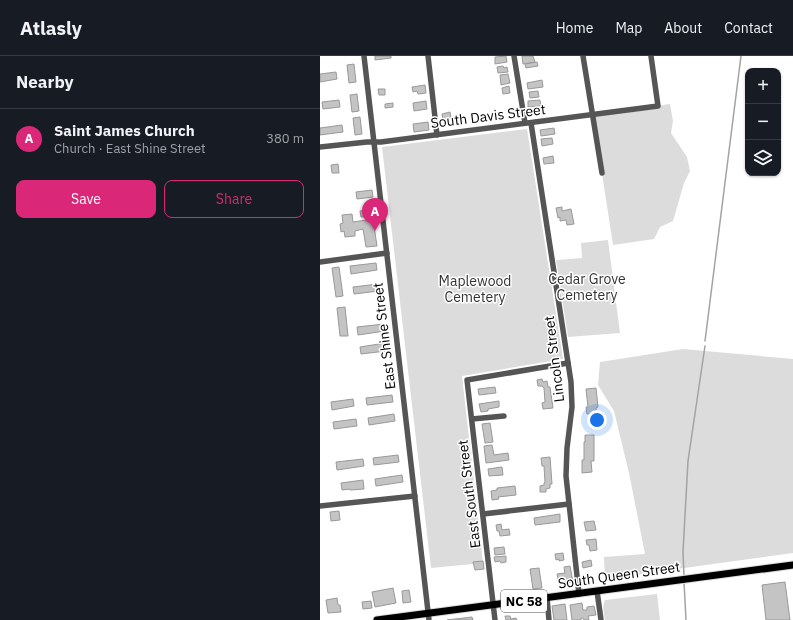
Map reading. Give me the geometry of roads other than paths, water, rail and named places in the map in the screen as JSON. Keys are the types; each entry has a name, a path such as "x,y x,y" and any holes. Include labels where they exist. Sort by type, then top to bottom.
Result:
{"main road":[{"name":"South Queen Street","path":"377,620 429,617 493,605 793,565"}],"street":[{"name":"East Shine Street","path":"364,56 429,617"},
{"path":"428,56 437,135"},
{"name":"Lincoln Street","path":"514,56 528,123 571,382 572,407 566,464 579,594"},
{"path":"583,56 602,173"},
{"name":"South Davis Street","path":"320,147 437,135 658,106 651,56"},
{"path":"320,262 387,253"},
{"name":"East South Street","path":"495,620 467,380 568,363"},
{"path":"472,419 504,416"},
{"path":"320,506 415,496"},
{"path":"483,514 569,504"},
{"path":"597,591 601,620"},
{"path":"546,598 549,620"}],"waterway":[{"path":"705,341 741,56"},
{"path":"684,576 683,552 688,461 705,346"},
{"path":"684,582 686,620"}],"place":[{"name":"Saint James Church","path":"375,231"}],"park label":[{"name":"Cedar Grove Cemetery","path":"587,288"},
{"name":"Maplewood Cemetery","path":"475,290"}]}
